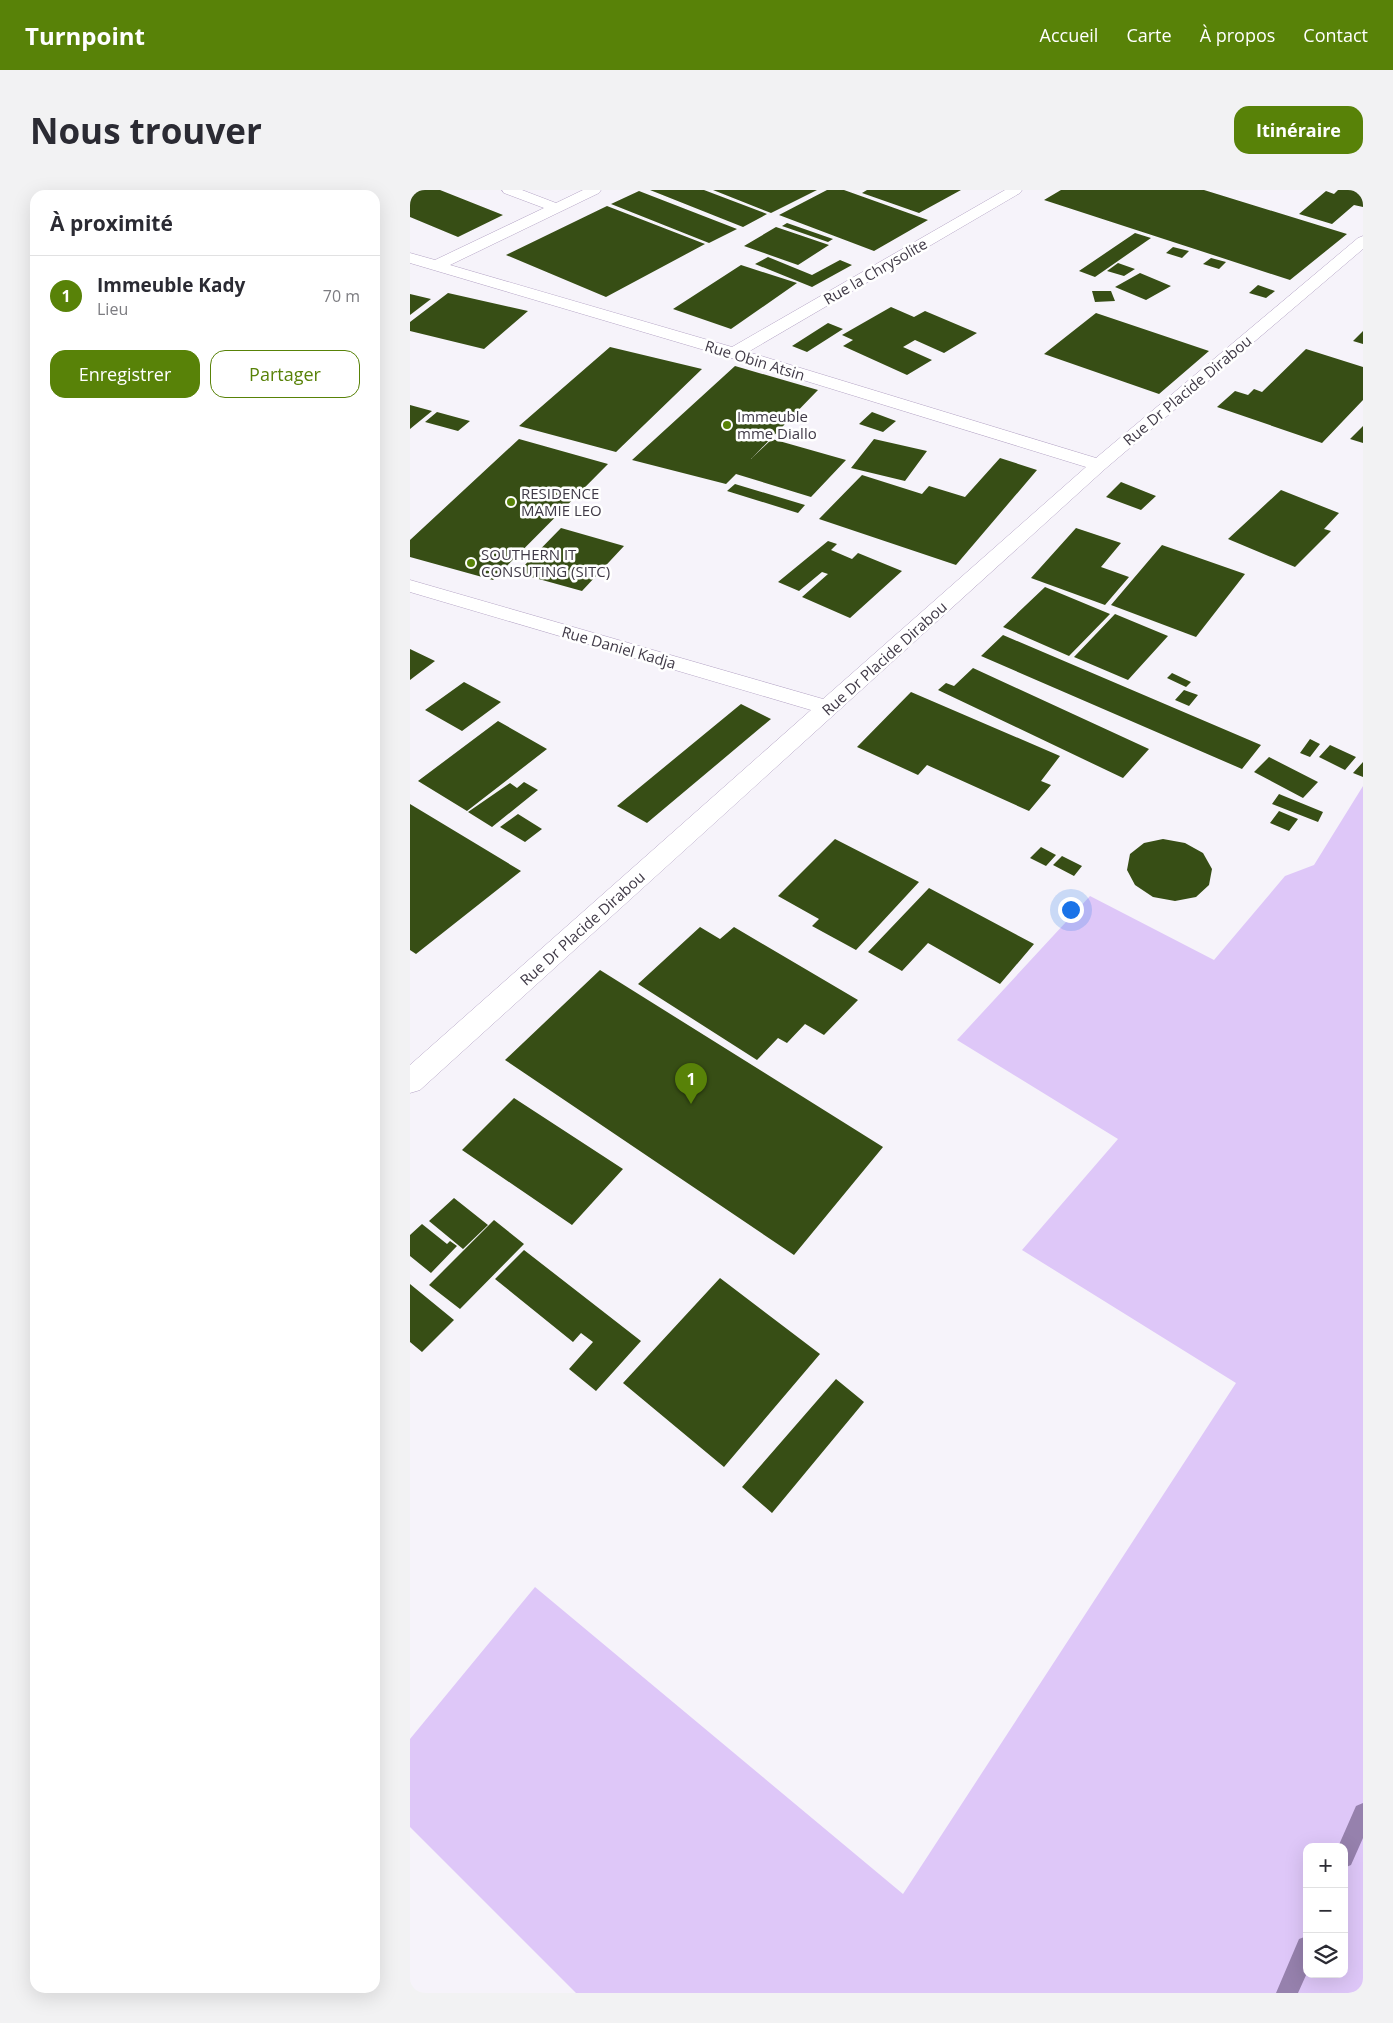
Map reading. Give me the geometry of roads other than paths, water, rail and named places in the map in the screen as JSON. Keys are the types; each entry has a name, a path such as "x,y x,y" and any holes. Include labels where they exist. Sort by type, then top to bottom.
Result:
{"street":[{"path":"509,190 556,208"},
{"path":"436,266 594,190"},
{"name":"Rue la Chrysolite","path":"734,353 1015,190"},
{"name":"Rue Dr Placide Dirabou","path":"410,1082 1099,465 1363,240"},
{"name":"Rue Obin Atsin","path":"410,258 734,353 1099,465"},
{"name":"Rue Daniel Kadja","path":"410,586 828,708"}],"waterway":[{"path":"1348,1849 1363,1813"},
{"path":"1287,1993 1303,1956"}],"place":[{"name":"Immeuble mme Diallo","path":"727,425"},
{"name":"RESIDENCE MAMIE LEO","path":"511,502"},
{"name":"SOUTHERN IT CONSUTING (SITC)","path":"471,563"},
{"name":"Immeuble Kady","path":"691,1104"}]}
